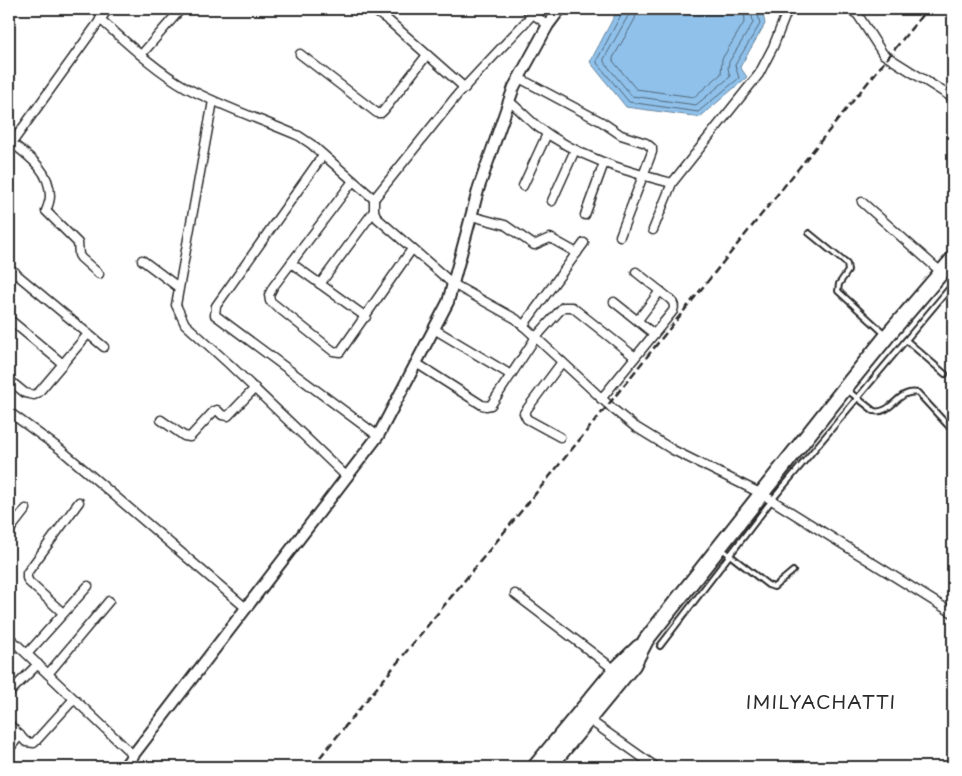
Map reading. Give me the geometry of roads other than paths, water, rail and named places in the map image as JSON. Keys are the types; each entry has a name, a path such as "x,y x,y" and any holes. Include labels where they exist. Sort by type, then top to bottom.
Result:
{"highway":[{"path":"535,767 615,670 646,640 725,551 767,497 844,388 953,259"},
{"path":"549,767 633,665 646,640"}],"street":[{"path":"99,274 81,258 78,243 46,211 50,194 41,168 34,160 10,145 108,9"},
{"path":"141,55 181,9"},
{"path":"372,9 389,21 465,88"},
{"path":"526,9 548,25"},
{"path":"9,637 74,699 130,763 378,436 448,302 479,186 509,101 519,78 548,25 560,9"},
{"path":"653,230 672,183 759,74 773,47 788,9"},
{"path":"850,9 858,15 883,54 953,98"},
{"path":"533,14 465,88 374,199 374,211 377,218 453,284 516,319 634,426 673,450 767,497 953,613"},
{"path":"100,19 141,55 185,86 213,101 299,136 374,199"},
{"path":"300,54 377,113 381,113 384,110 427,55"},
{"path":"519,78 602,122 621,135 650,145 652,148 620,236"},
{"path":"213,101 176,305 185,324 255,388 346,476"},
{"path":"509,101 536,126 576,150 604,164 672,183"},
{"path":"524,186 547,134"},
{"path":"552,201 576,150"},
{"path":"323,155 216,306 215,315 378,436"},
{"path":"585,215 604,164"},
{"path":"353,181 273,287 269,296 270,301 333,351 340,352 344,349 412,249"},
{"path":"862,202 941,272"},
{"path":"320,284 374,211"},
{"path":"471,216 505,225 530,244 537,245 552,238 577,253"},
{"path":"523,326 584,243"},
{"path":"142,260 178,287"},
{"path":"291,263 366,317"},
{"path":"9,283 12,270 104,347"},
{"path":"601,398 674,307 674,302 636,272"},
{"path":"638,320 660,291"},
{"path":"614,302 654,334"},
{"path":"416,363 486,406 491,404 536,337 563,306 572,307 635,357"},
{"path":"9,319 63,364"},
{"path":"434,329 511,376"},
{"path":"9,380 25,393 34,395 88,334"},
{"path":"560,437 527,419 524,413 562,362"},
{"path":"161,420 184,436 190,437 212,412 217,410 222,415 228,416 255,388"},
{"path":"9,412 60,449 246,608"},
{"path":"64,614 30,582 27,578 27,573 79,502"},
{"path":"9,531 26,509"},
{"path":"27,654 88,586"},
{"path":"514,594 615,670"},
{"path":"48,674 109,601"},
{"path":"9,693 38,664"},
{"path":"9,724 26,742 34,743 74,699"},
{"path":"588,719 656,767"},
{"path":"9,749 20,735"}],"lane":[{"path":"809,233 847,264 848,271 838,284 838,291 887,336"},
{"path":"767,497 857,398 953,284"},
{"path":"906,340 945,374"},
{"path":"844,388 874,411 879,412 884,411 903,394 908,392 918,393 953,431"},
{"path":"660,646 725,551 768,585 774,587 793,571"}],"water":[{"path":"620,9 762,9 765,24 740,67 747,77 700,117 626,107 590,62 616,13"}],"railway":[{"path":"312,767 608,405 927,9"}],"district":[{"name":"IMILYACHATTI","path":"821,702"}]}
